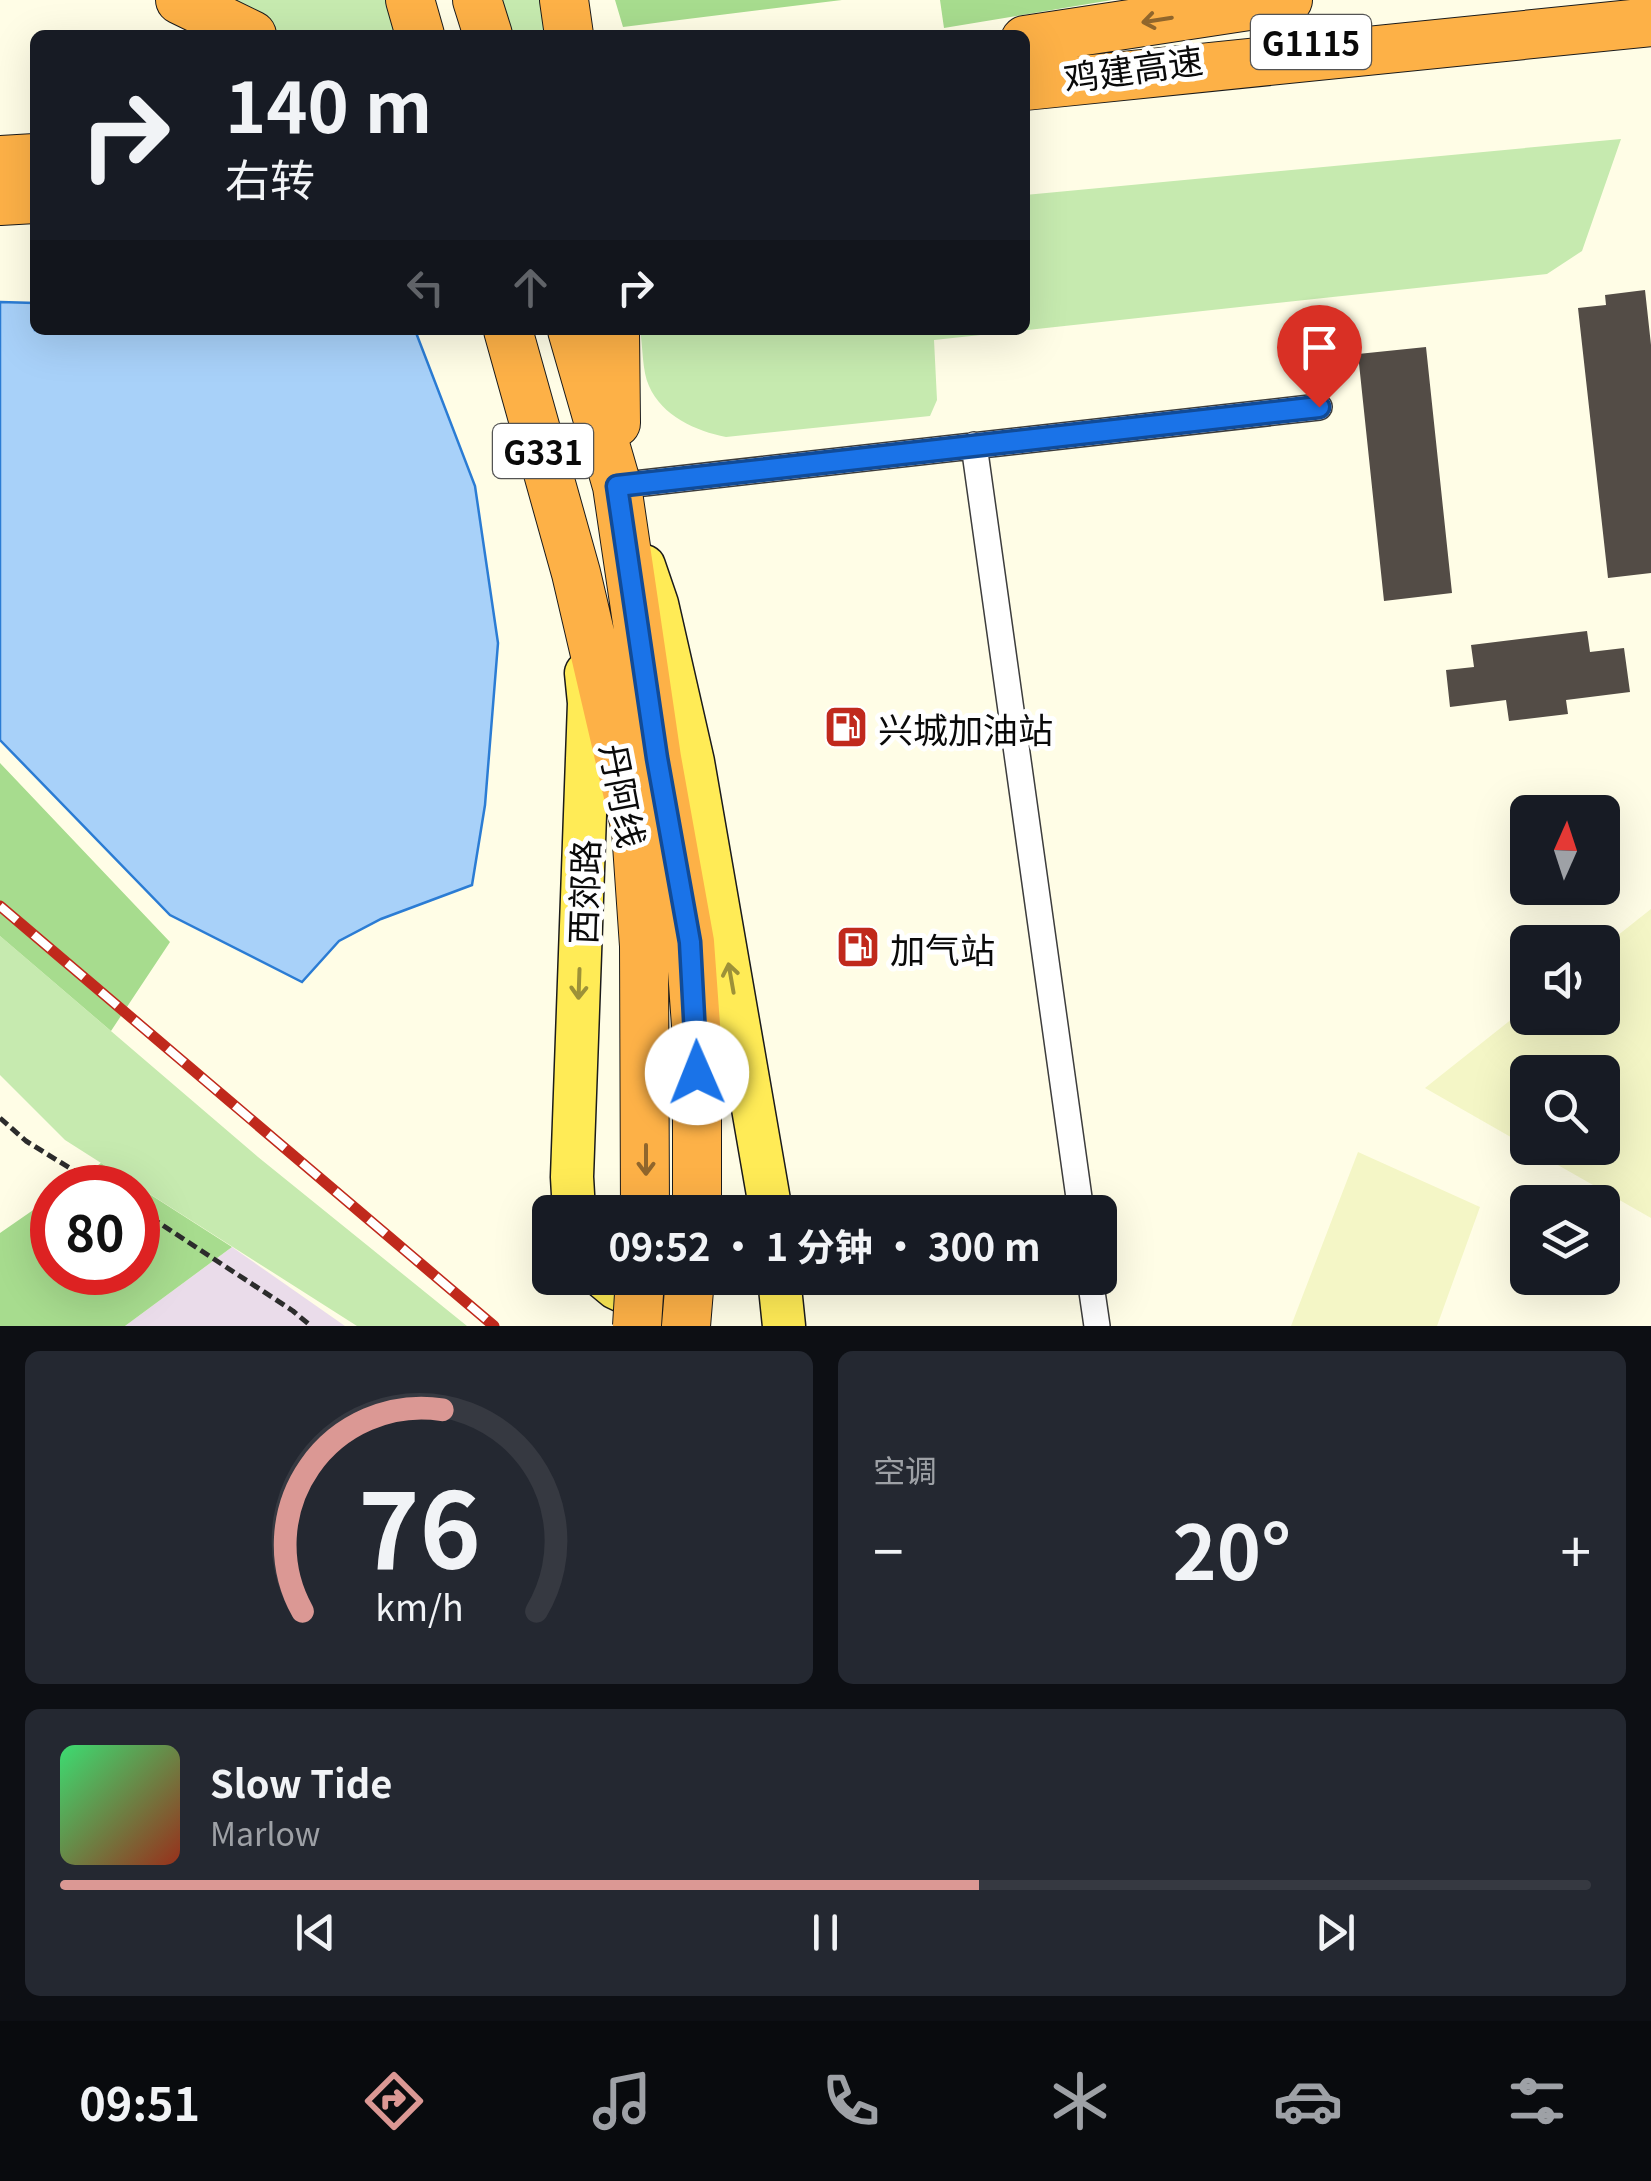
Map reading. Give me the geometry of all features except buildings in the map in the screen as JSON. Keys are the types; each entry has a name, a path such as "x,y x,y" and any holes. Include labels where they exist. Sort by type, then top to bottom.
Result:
{"highway":[{"path":"180,0 242,30"},
{"path":"410,0 419,30"},
{"path":"478,0 487,30"},
{"path":"564,0 568,30"},
{"name":"鸡建高速","path":"1030,39 1288,0"},
{"name":"鸡建高速","path":"1030,84 1598,0"},
{"path":"1030,84 1651,22"},
{"path":"0,160 30,158"},
{"path":"0,201 30,200"},
{"path":"494,335 556,494"},
{"name":"丹阿线","path":"509,335 576,572 636,830 646,1036 646,1195"},
{"name":"丹阿线","path":"573,335 617,486 657,758 690,942 697,1039 697,1195"},
{"path":"614,335 617,486"},
{"path":"636,1326 639,1295"},
{"path":"686,1326 689,1295"}],"main road":[{"path":"617,486 657,604 694,762 768,1195"},
{"name":"西郊路","path":"573,1195 589,703 576,572"},
{"path":"631,1295 705,1326"},
{"path":"781,1295 784,1326"}],"street":[{"path":"617,486 1319,407"},
{"path":"974,445 1079,1195"},
{"path":"1092,1295 1096,1326"}],"path":[{"path":"0,1118 66,1165"},
{"path":"160,1224 310,1326"}],"shaded area":[{"path":"232,1247 345,1326 125,1326"}],"green space":[{"path":"228,0 393,0 402,30 277,30"},
{"path":"500,0 541,0 546,30 509,30"},
{"path":"615,0 842,0 623,27"},
{"path":"940,0 1112,0 944,28"},
{"path":"1621,139 1582,251 1547,274 1030,330 1030,195"},
{"path":"641,335 980,335 934,340 937,400 930,416 726,437 703,431 671,414 655,397 645,373"},
{"path":"0,763 170,942 111,1031 0,936"},
{"path":"1651,909 1651,1218 1620,1200 1620,1185 1593,1185 1558,1165 1620,1165 1620,1055 1510,1055 1510,1137 1425,1088 1510,1020 1510,1035 1620,1035 1620,934"},
{"path":"0,936 258,1157 467,1326 357,1326 160,1201 160,1165 104,1165 65,1140 0,1075"},
{"path":"1358,1152 1480,1207 1437,1326 1291,1326"},
{"path":"160,1201 232,1247 125,1326 0,1326 0,1233 30,1212 30,1295 160,1295"}],"water":[{"path":"0,302 30,303 30,335 417,335 475,486 498,643 485,805 472,885 381,919 339,941 302,982 170,915 0,740"}],"railway":[{"path":"0,906 494,1326"}],"place":[{"name":"兴城加油站","path":"846,727"},
{"name":"加气站","path":"858,947"}],"route":[{"path":"697,1073 690,942 657,758 617,486 1319,407"}]}
